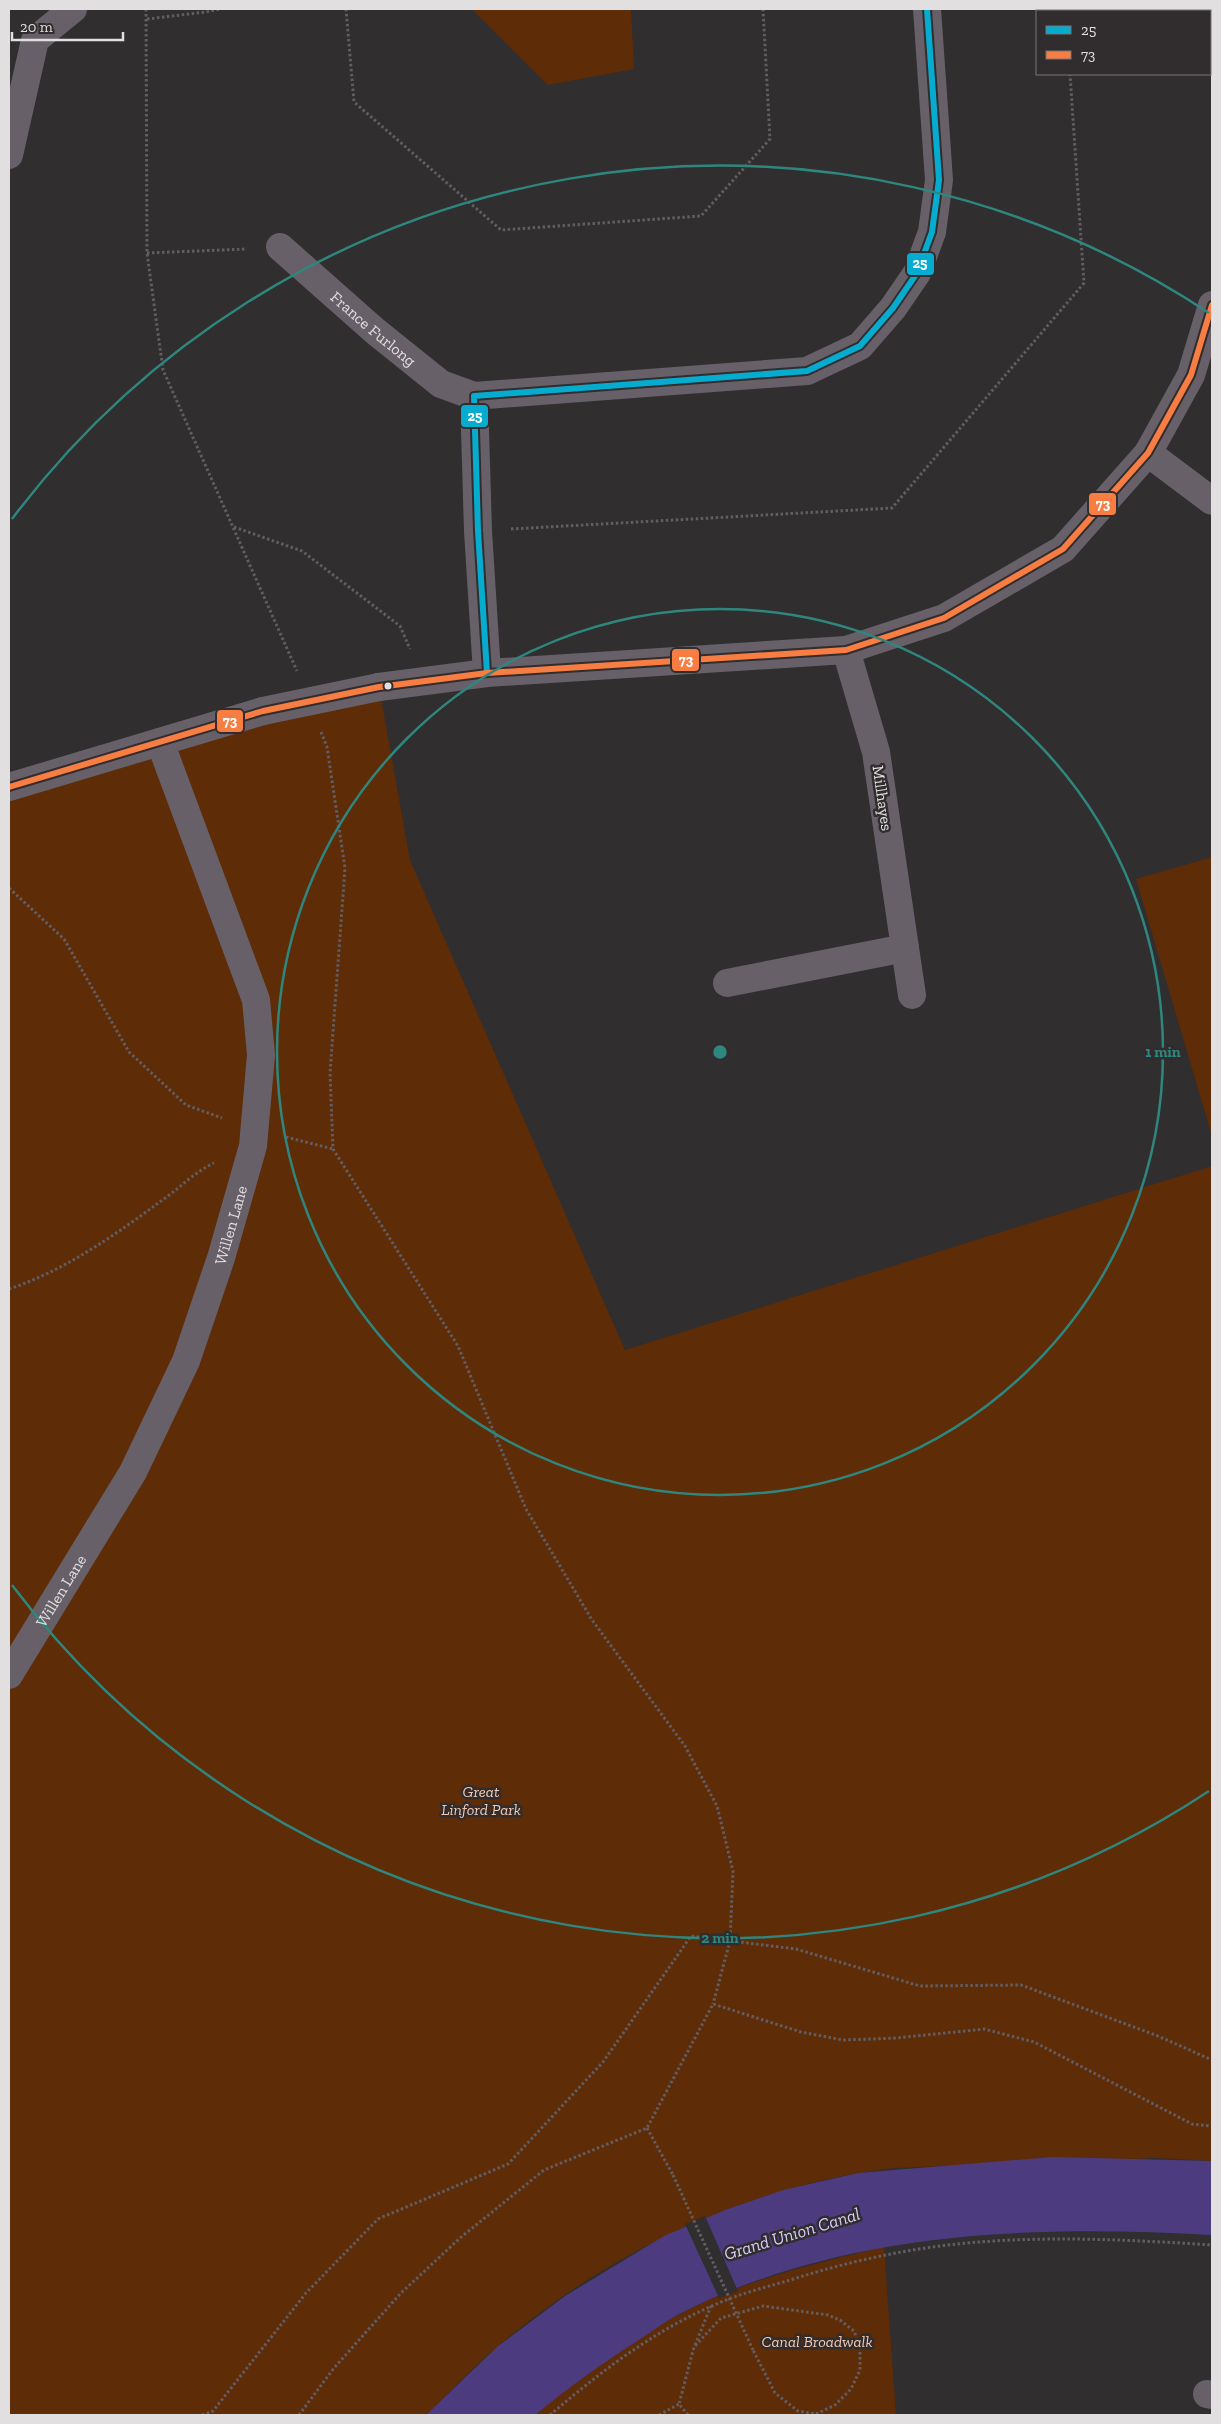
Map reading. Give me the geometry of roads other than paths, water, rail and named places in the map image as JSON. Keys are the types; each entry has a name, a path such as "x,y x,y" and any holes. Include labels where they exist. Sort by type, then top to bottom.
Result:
{"street":[{"path":"9,155 35,40 73,9"},
{"name":"France Furlong","path":"280,247 375,331 441,384 474,396 807,371 860,346 893,308 916,273 932,232 939,180 927,9"},
{"path":"1211,26 1212,42"},
{"path":"9,787 263,711 379,687 487,673 846,650 944,618 1063,549 1148,453 1191,375 1212,305"},
{"path":"474,396 478,531 487,673"},
{"path":"1148,453 1212,501"},
{"name":"Millhayes","path":"846,650 876,752 912,995"},
{"name":"Willen Lane","path":"9,1675 133,1472 186,1361 221,1258 255,1138 261,1056 256,1000 160,742"},
{"path":"727,982 905,948"}],"water":[{"name":"Grand Union Canal","path":"1053,2157 1212,2161 1212,2235 1077,2231 1009,2233 942,2239 875,2249 809,2264 745,2285 683,2312 600,2366 535,2415 426,2415 497,2347 565,2296 664,2236 725,2210 783,2190 858,2173"}],"park label":[{"name":"Great Linford Park","path":"481,1800"},
{"name":"Canal Broadwalk","path":"817,2341"}]}
